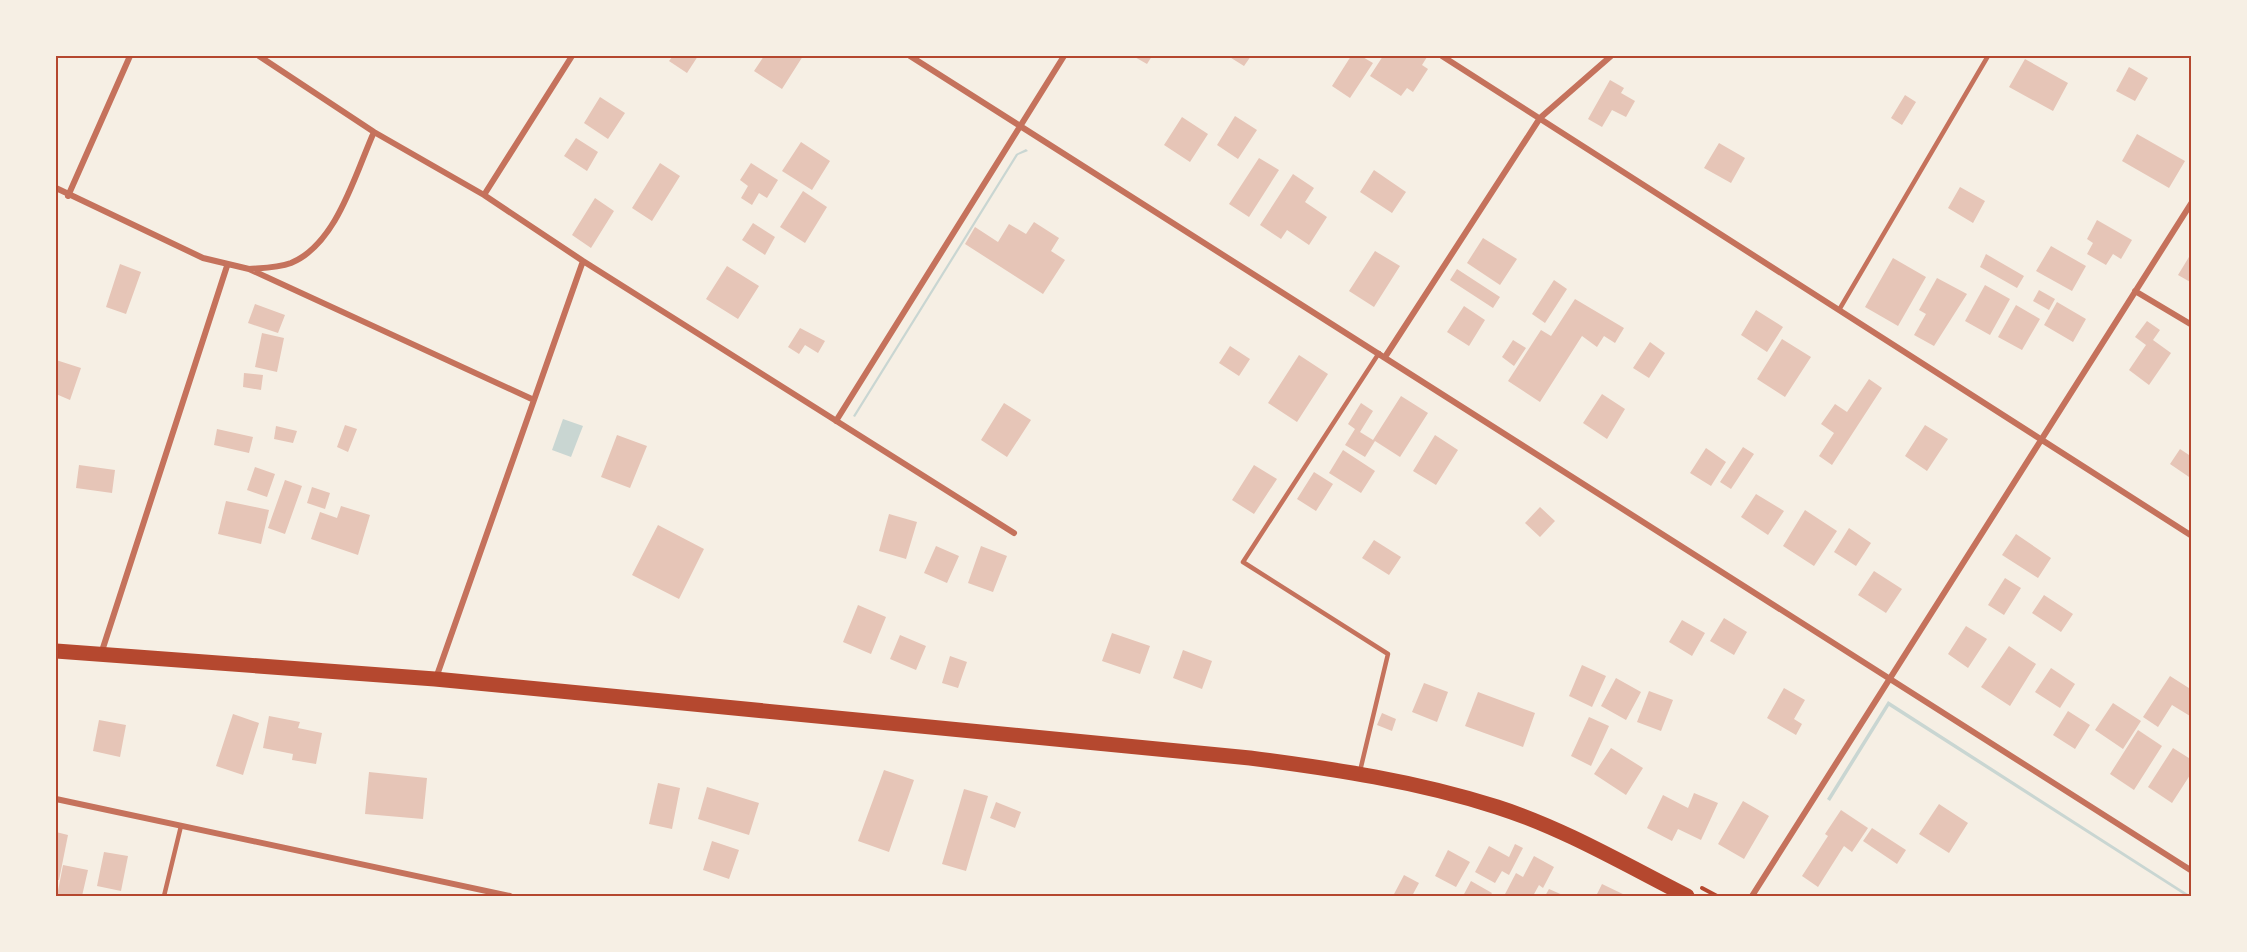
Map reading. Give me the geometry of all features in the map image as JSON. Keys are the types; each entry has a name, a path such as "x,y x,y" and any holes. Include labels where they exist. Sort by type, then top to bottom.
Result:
{"main road":[{"path":"56,651 435,679 1238,757 1359,773 1404,780 1498,807 1592,848 1688,897"}],"street":[{"path":"68,195 130,56"},
{"path":"263,56 374,132 484,195 583,261 1014,533"},
{"path":"484,195 572,56"},
{"path":"910,56 2192,871"},
{"path":"836,421 1064,56"},
{"path":"1442,56 2192,536"},
{"path":"1382,355 1540,118 1611,56"},
{"path":"56,188 204,258 227,266 249,269 290,263 309,253 323,241 333,225 374,132"},
{"path":"1752,897 1889,677 2192,202"},
{"path":"435,679 583,261"},
{"path":"101,655 227,266"},
{"path":"249,269 534,400"},
{"path":"2135,291 2192,325"},
{"path":"56,799 510,897"}],"lane":[{"path":"1839,310 1988,56"},
{"path":"1359,773 1388,654 1243,562 1382,355"},
{"path":"164,897 181,826"}],"shaded area":[{"path":"1026,149 1028,151 1018,155 855,417 853,416 1016,154"},
{"path":"563,419 583,426 571,457 552,450"},
{"path":"1888,701 2191,896 2186,896 1889,706 1830,801 1827,799"}],"building":[{"path":"673,56 698,56 687,73 669,61"},
{"path":"764,56 803,56 782,89 754,71"},
{"path":"1133,56 1152,56 1147,64"},
{"path":"1228,56 1251,56 1244,66"},
{"path":"1351,56 1361,56 1373,63 1350,98 1332,86"},
{"path":"1383,56 1427,57 1422,65 1428,69 1413,92 1407,88 1401,96 1370,76"},
{"path":"2025,59 2068,83 2053,111 2009,87"},
{"path":"2129,67 2148,78 2135,101 2116,91"},
{"path":"1610,80 1624,88 1621,93 1635,101 1626,117 1612,110 1602,127 1588,119"},
{"path":"1905,95 1916,102 1902,125 1891,118"},
{"path":"600,97 625,113 608,139 584,123"},
{"path":"1235,116 1257,130 1238,159 1217,145"},
{"path":"1182,117 1208,134 1190,162 1164,145"},
{"path":"2137,134 2185,161 2169,188 2122,161"},
{"path":"576,138 598,152 587,171 564,156"},
{"path":"801,142 830,161 812,190 782,171"},
{"path":"1719,143 1745,158 1731,183 1704,168"},
{"path":"1259,158 1279,170 1249,217 1229,204"},
{"path":"660,163 680,176 652,221 632,208"},
{"path":"751,163 778,180 767,198 759,193 752,205 741,198 748,186 740,180"},
{"path":"1374,170 1406,192 1392,213 1360,192"},
{"path":"1293,174 1314,188 1305,202 1327,217 1309,245 1287,230 1281,239 1260,225"},
{"path":"1960,187 1985,201 1973,223 1948,208"},
{"path":"803,191 827,207 805,243 780,227"},
{"path":"595,198 614,211 591,248 572,235"},
{"path":"2097,220 2132,240 2121,259 2113,254 2106,265 2087,254 2093,243 2087,239"},
{"path":"1034,222 1059,238 1051,251 1065,260 1043,294 965,244 975,227 998,242 1009,224 1026,234"},
{"path":"753,223 775,237 765,255 742,240"},
{"path":"1483,238 1517,259 1500,285 1467,263"},
{"path":"2051,246 2086,266 2072,291 2036,271"},
{"path":"1375,251 1400,266 1374,307 1349,291"},
{"path":"2192,252 2192,283 2178,275"},
{"path":"1986,254 2024,276 2017,288 1980,267"},
{"path":"1893,258 1926,277 1898,326 1865,307"},
{"path":"120,264 141,272 126,314 106,307"},
{"path":"727,266 759,286 738,319 706,299"},
{"path":"1457,269 1500,297 1493,308 1450,280"},
{"path":"1937,278 1967,294 1934,346 1914,335 1926,314 1919,310"},
{"path":"1554,280 1567,289 1545,323 1532,314"},
{"path":"1985,285 2010,299 1990,335 1965,321"},
{"path":"2039,290 2055,299 2049,310 2033,301"},
{"path":"1575,299 1624,328 1615,343 1604,336 1597,347 1582,336 1540,402 1508,381 1541,330 1551,336"},
{"path":"2057,302 2086,319 2073,342 2044,325"},
{"path":"255,304 285,315 278,333 248,323"},
{"path":"2016,305 2040,319 2022,350 1998,337"},
{"path":"1464,306 1485,320 1469,346 1447,332"},
{"path":"1756,310 1783,327 1767,352 1741,335"},
{"path":"2147,321 2160,330 2153,340 2171,353 2149,385 2129,370 2146,345 2135,337"},
{"path":"800,328 825,341 818,353 805,345 799,354 788,347"},
{"path":"262,333 284,338 277,372 255,367"},
{"path":"1782,339 1811,357 1785,397 1757,379"},
{"path":"1513,340 1526,348 1514,366 1502,357"},
{"path":"1650,342 1665,353 1649,378 1633,368"},
{"path":"1230,346 1250,359 1239,376 1219,363"},
{"path":"1299,355 1328,374 1297,422 1268,403"},
{"path":"56,360 81,368 70,400 56,394"},
{"path":"244,373 263,375 261,390 243,387"},
{"path":"1869,379 1882,388 1832,465 1819,456 1834,433 1821,424 1835,404 1847,412"},
{"path":"1602,394 1625,409 1607,439 1583,423"},
{"path":"1401,396 1428,413 1400,457 1375,441 1365,457 1345,445 1355,429 1348,424 1361,403 1373,411 1360,432 1373,440"},
{"path":"1004,403 1031,420 1007,457 981,440"},
{"path":"345,425 357,429 348,452 337,447"},
{"path":"1925,425 1948,439 1927,471 1905,456"},
{"path":"276,426 297,431 293,443 274,439"},
{"path":"217,429 253,437 249,453 214,445"},
{"path":"617,435 647,446 630,488 601,477"},
{"path":"1435,435 1458,450 1436,485 1413,471"},
{"path":"1743,447 1754,454 1731,489 1720,482"},
{"path":"1706,448 1726,462 1711,486 1690,473"},
{"path":"2180,449 2192,457 2192,479 2170,464"},
{"path":"1343,450 1375,471 1361,493 1329,473"},
{"path":"79,465 115,470 112,493 76,488"},
{"path":"1254,465 1277,479 1254,514 1232,500"},
{"path":"255,467 275,474 267,497 247,490"},
{"path":"1314,472 1333,484 1316,511 1297,499"},
{"path":"285,480 302,486 285,534 268,528"},
{"path":"312,487 330,493 325,509 307,503"},
{"path":"1756,494 1784,511 1768,535 1741,517"},
{"path":"226,501 269,510 261,544 218,534"},
{"path":"341,506 370,515 358,555 311,539 320,512 337,518"},
{"path":"1540,507 1555,521 1540,537 1525,523"},
{"path":"1805,510 1837,531 1814,566 1783,546"},
{"path":"889,514 917,522 906,559 879,551"},
{"path":"658,525 704,549 679,599 632,575"},
{"path":"1849,528 1871,543 1856,566 1834,552"},
{"path":"2016,534 2051,558 2038,578 2002,555"},
{"path":"1374,540 1401,557 1389,575 1362,558"},
{"path":"936,546 959,556 947,583 924,573"},
{"path":"981,546 1007,556 993,592 968,583"},
{"path":"1874,571 1902,589 1886,613 1858,595"},
{"path":"2005,578 2021,588 2004,615 1988,605"},
{"path":"2044,595 2073,614 2061,632 2032,613"},
{"path":"858,605 886,617 871,654 843,642"},
{"path":"1724,618 1747,632 1734,655 1710,641"},
{"path":"1682,620 1705,633 1692,656 1669,642"},
{"path":"1966,626 1987,639 1968,668 1948,654"},
{"path":"1112,633 1150,646 1140,674 1102,661"},
{"path":"900,635 926,646 916,670 890,659"},
{"path":"2009,646 2036,664 2010,706 1981,687"},
{"path":"1183,650 1212,661 1202,689 1173,678"},
{"path":"950,656 967,662 958,688 942,683"},
{"path":"1582,665 1606,676 1592,707 1569,696"},
{"path":"2051,668 2075,684 2060,708 2035,692"},
{"path":"2170,676 2192,690 2192,714 2190,716 2172,705 2158,727 2143,717"},
{"path":"1616,678 1641,692 1626,720 1601,706"},
{"path":"1424,683 1448,692 1437,722 1412,712"},
{"path":"1784,688 1805,700 1794,719 1802,724 1796,735 1767,718"},
{"path":"1649,691 1673,700 1661,731 1637,722"},
{"path":"1478,692 1535,713 1523,747 1465,726"},
{"path":"2113,703 2141,721 2123,749 2095,730"},
{"path":"2068,711 2090,725 2075,749 2053,735"},
{"path":"1382,713 1396,719 1392,731 1377,725"},
{"path":"233,714 259,723 243,775 216,766"},
{"path":"269,716 300,722 298,728 322,733 316,764 292,760 293,754 263,748"},
{"path":"1589,717 1609,726 1591,766 1571,756"},
{"path":"99,720 126,725 120,757 93,751"},
{"path":"2138,730 2162,746 2134,790 2110,774"},
{"path":"1611,748 1643,768 1626,795 1594,774"},
{"path":"2173,748 2192,760 2192,772 2172,803 2148,787"},
{"path":"884,770 914,780 889,852 858,841"},
{"path":"369,772 427,778 423,819 365,814"},
{"path":"658,783 680,788 672,829 649,824"},
{"path":"707,787 759,803 749,835 698,819"},
{"path":"964,789 988,796 966,871 942,864"},
{"path":"1694,793 1718,803 1701,840 1678,829 1672,841 1647,828 1663,795 1688,808"},
{"path":"1743,801 1769,816 1744,859 1718,844"},
{"path":"996,802 1021,812 1015,828 990,818"},
{"path":"1939,804 1968,823 1949,853 1919,834"},
{"path":"1841,810 1868,828 1852,852 1844,846 1818,887 1802,876 1828,836 1825,834"},
{"path":"1872,828 1906,850 1897,864 1863,841"},
{"path":"56,832 68,835 59,880 56,880"},
{"path":"712,841 739,850 729,879 703,870"},
{"path":"1515,844 1523,848 1509,875 1502,871 1495,883 1475,872 1489,846 1509,857"},
{"path":"1448,850 1470,862 1456,887 1435,876"},
{"path":"104,852 128,856 121,891 97,886"},
{"path":"1534,856 1554,867 1543,888 1539,885 1533,896 1504,896 1516,873 1523,877"},
{"path":"63,865 88,870 82,896 57,896"},
{"path":"1404,875 1419,883 1412,896 1393,896"},
{"path":"1471,881 1492,893 1490,896 1463,896"},
{"path":"1602,884 1627,896 1596,896"},
{"path":"1549,889 1565,896 1545,896"}]}
